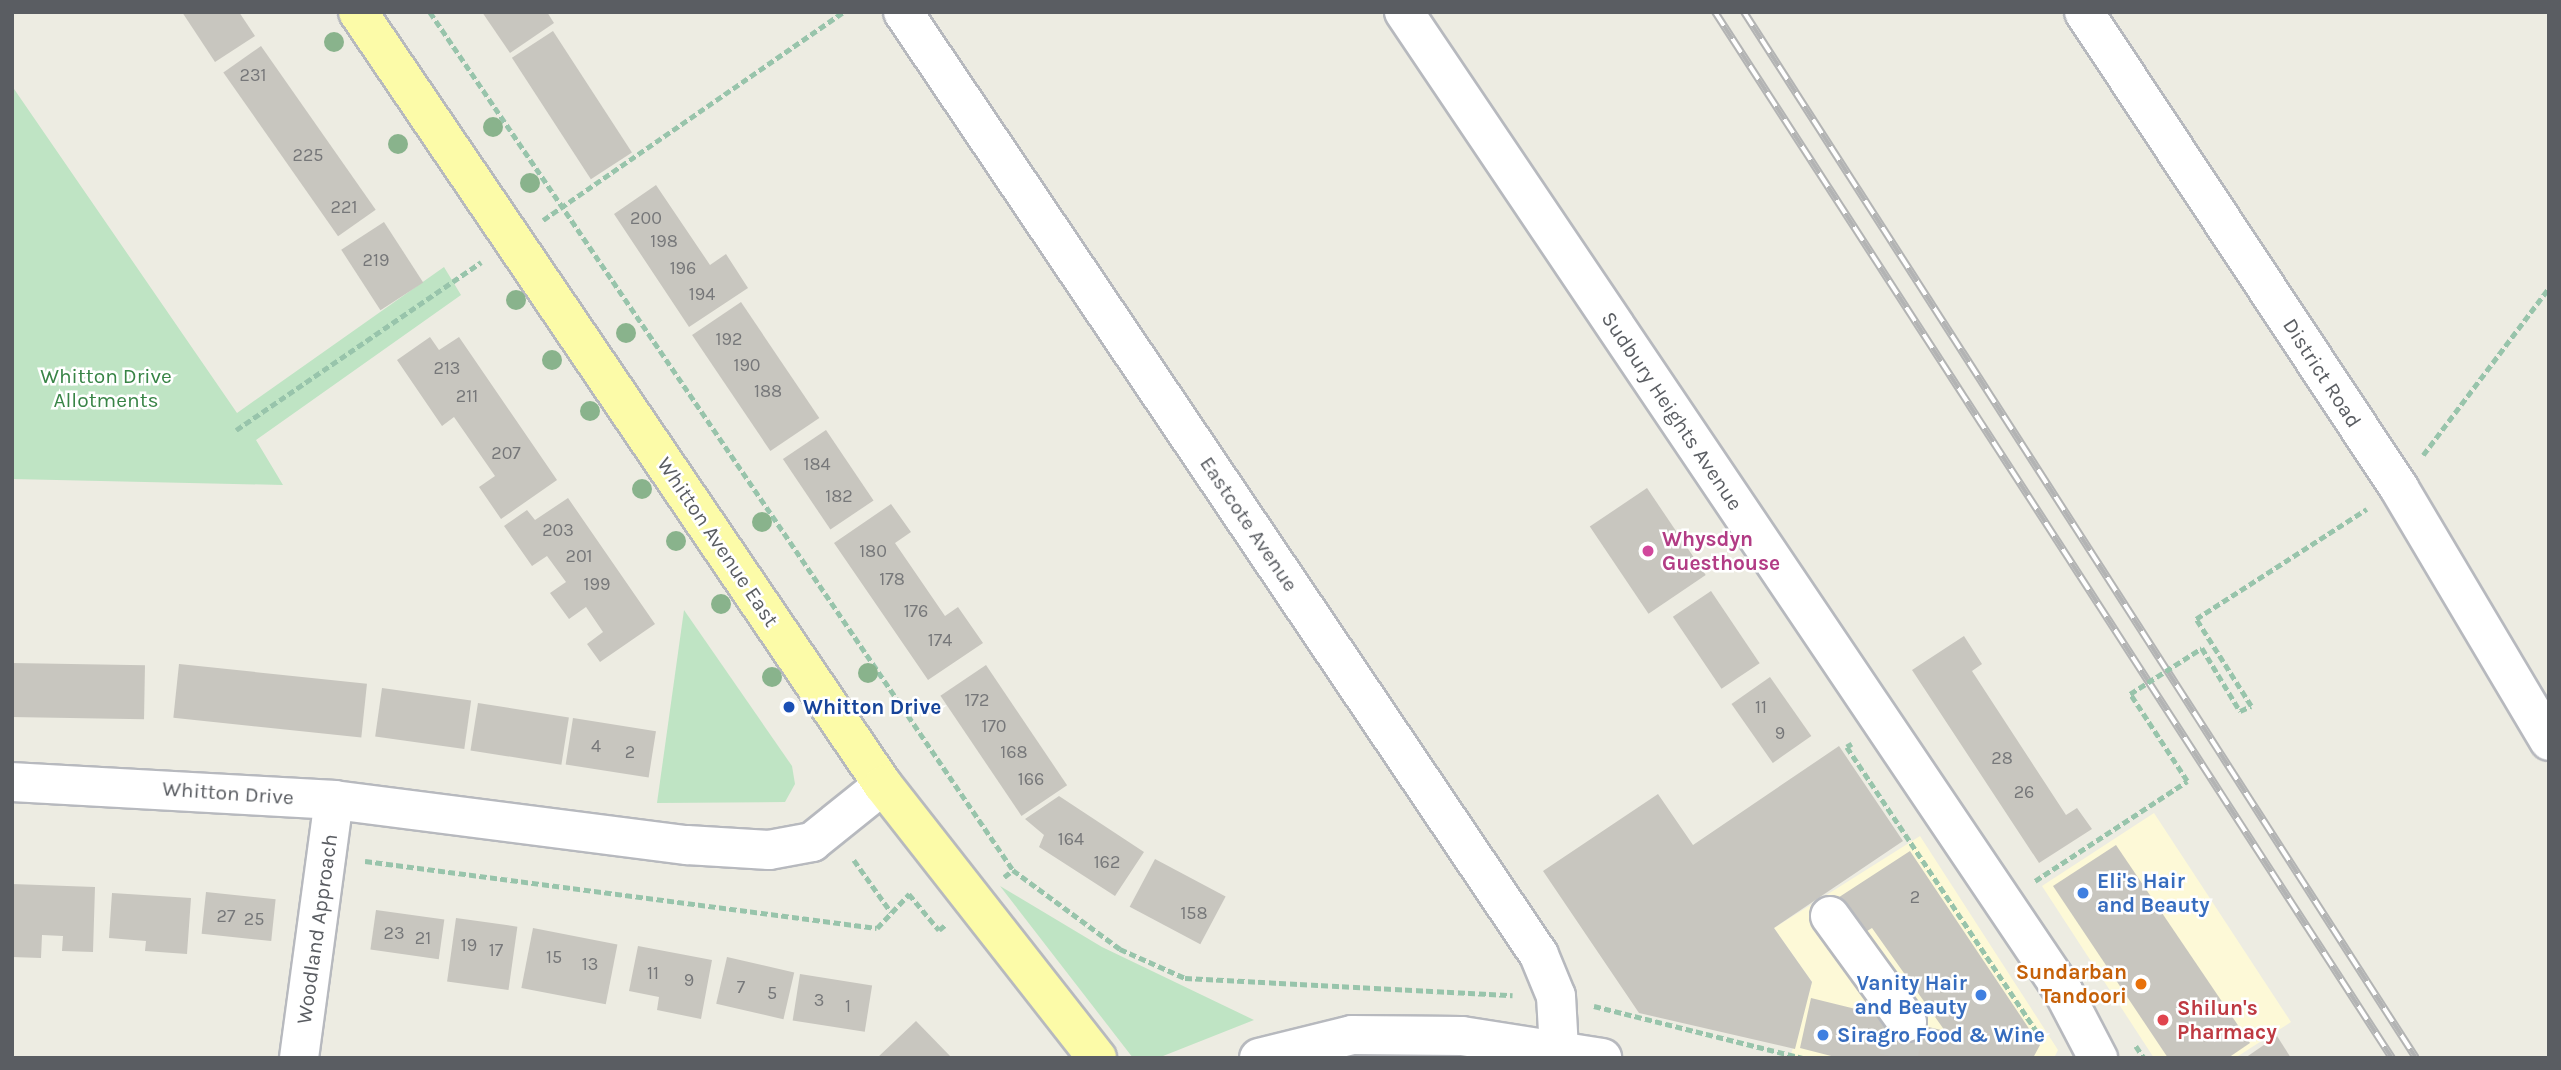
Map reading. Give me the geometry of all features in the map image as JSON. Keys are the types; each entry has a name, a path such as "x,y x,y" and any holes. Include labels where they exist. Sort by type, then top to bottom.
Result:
{"main road":[{"name":"Whitton Avenue East","path":"358,12 883,785 1097,1058"}],"street":[{"name":"Eastcote Avenue","path":"903,12 1539,955 1556,996 1559,1050"},
{"name":"Sudbury Heights Avenue","path":"1404,12 2063,991 2098,1058"},
{"name":"District Road","path":"2084,12 2399,488 2549,741"},
{"name":"Whitton Drive","path":"12,782 334,800 687,845 769,850 812,842 883,785"},
{"name":"Woodland Approach","path":"299,1058 334,800"},
{"path":"1830,916 1907,1022"},
{"path":"1259,1058 1352,1035 1462,1036 1602,1058"}],"path":[{"path":"430,12 1013,870 1120,949 1185,978 1556,996 1803,1058"},
{"path":"236,430 843,12"},
{"path":"2002,903 2187,781 2130,694 2202,648 2241,711 2251,706 2196,619 2399,488 2549,288"},
{"path":"1847,747 2042,1039"},
{"path":"326,855 799,922 877,928 909,894 939,930 955,916"},
{"path":"854,860 891,912"},
{"path":"998,882 1013,870"}],"shaded area":[{"path":"2154,813 2291,1022 2235,1058 2154,1058 2042,886"},
{"path":"1920,836 2058,1050 2054,1058 1790,1058 1812,982 1774,928"}],"green space":[{"name":"Whitton Drive Allotments","path":"12,86 237,413 444,267 461,295 256,440 283,485 12,479"},
{"path":"684,610 792,766 795,784 785,802 657,803"},
{"path":"1000,886 1102,947 1254,1020 1158,1058 1133,1058"}],"building":[{"path":"182,12 239,12 255,36 215,62"},
{"path":"482,12 547,12 554,23 510,53"},
{"path":"553,31 632,153 591,179 512,58"},
{"path":"261,46 376,210 338,236 223,72"},
{"path":"656,185 710,265 726,254 748,288 689,327 614,214"},
{"path":"384,222 423,282 380,310 341,250"},
{"path":"741,302 819,418 770,451 692,335"},
{"path":"430,337 439,350 459,337 557,480 501,519 479,487 495,476 454,417 442,426 397,360"},
{"path":"826,430 874,500 830,530 783,459"},
{"name":"Whysdyn Guesthouse","path":"1647,488 1706,575 1649,614 1590,527"},
{"path":"568,498 655,624 600,662 587,644 603,632 586,607 569,619 550,593 566,582 547,556 532,566 504,526 527,510 535,520"},
{"path":"891,504 911,532 895,543 945,616 958,607 983,643 928,680 834,543"},
{"path":"1711,591 1760,663 1722,689 1673,617"},
{"path":"1964,636 1982,664 1972,671 2066,815 2077,808 2092,829 2039,863 1912,670"},
{"path":"12,663 145,665 144,719 12,717"},
{"path":"179,664 367,684 361,737 173,718"},
{"path":"986,665 1067,785 1021,816 940,696"},
{"path":"1770,677 1811,736 1773,763 1731,704"},
{"path":"382,688 471,701 464,749 375,737"},
{"path":"478,703 569,717 561,765 470,750"},
{"path":"573,718 656,731 649,778 566,764"},
{"path":"1839,746 1903,841 1774,928 1812,982 1795,1049 1639,1013 1543,871 1658,794 1693,845"},
{"path":"1059,796 1144,852 1115,896 1039,847 1044,835 1025,819"},
{"path":"2116,845 2250,1043 2228,1058 2168,1058 2053,886"},
{"path":"1910,851 2040,1045 2033,1058 1839,1058 1800,1048 1811,998 1945,1031 1872,928 1854,939 1830,903"},
{"path":"1155,859 1226,897 1200,944 1130,907"},
{"path":"12,884 95,887 93,952 62,951 63,936 42,935 41,958 12,957"},
{"path":"206,892 276,899 271,941 202,934"},
{"path":"112,893 191,898 187,954 145,951 146,941 109,938"},
{"path":"376,910 444,920 439,959 370,950"},
{"path":"456,918 517,927 508,990 447,981"},
{"path":"533,928 617,944 606,1004 521,988"},
{"path":"638,946 712,960 701,1019 657,1010 659,997 629,991"},
{"path":"727,957 794,973 783,1019 716,1004"},
{"path":"800,974 872,985 865,1032 793,1020"},
{"path":"916,1021 952,1058 877,1058"},
{"path":"2277,1036 2291,1058 2245,1058"}],"tunnel":[{"path":"1898,1058 1907,1022"}],"railway":[{"path":"1715,12 2392,1058"},
{"path":"1744,12 2416,1058"}],"place":[{"name":"Whysdyn Guesthouse","path":"1648,551"},
{"name":"Whitton Drive","path":"789,707"},
{"name":"Eli's Hair and Beauty","path":"2083,893"},
{"name":"Sundarban Tandoori","path":"2141,984"},
{"name":"Vanity Hair and Beauty","path":"1981,995"},
{"name":"Shilun's Pharmacy","path":"2163,1020"},
{"name":"Siragro Food & Wine","path":"1823,1035"}]}
